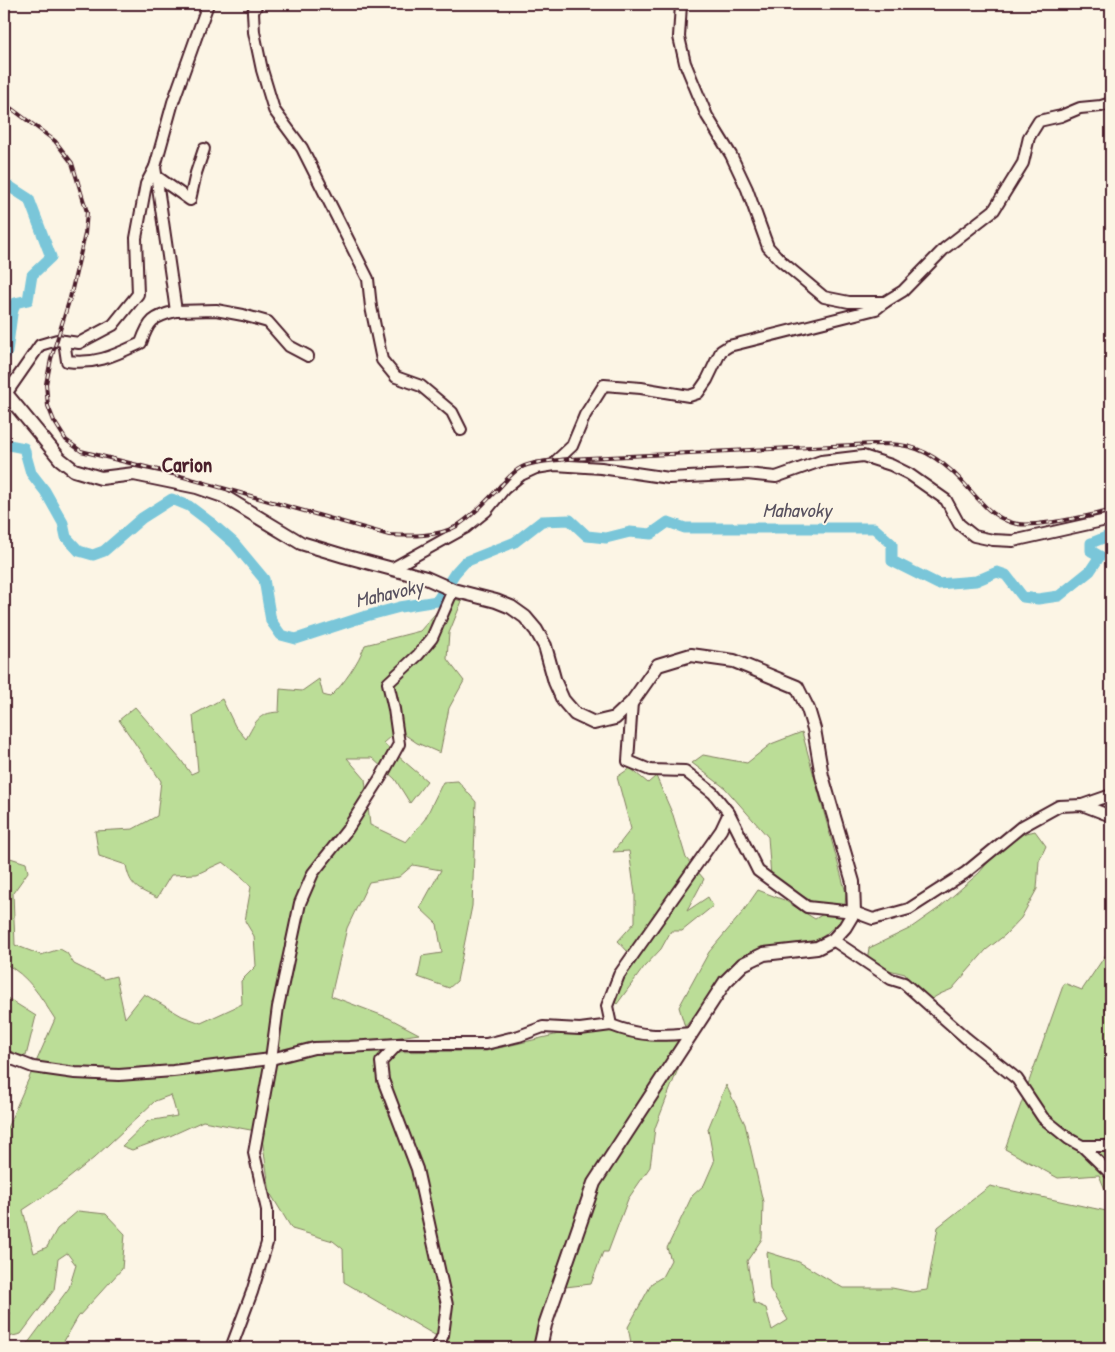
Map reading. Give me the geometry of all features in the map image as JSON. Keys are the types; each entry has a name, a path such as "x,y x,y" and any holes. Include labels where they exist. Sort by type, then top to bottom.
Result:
{"main road":[{"path":"5,392 60,459 74,470 101,478 134,474 197,487 223,496 301,543 426,578 453,590 496,601 511,607 536,630 545,646 555,682 563,700 575,714 594,723 615,718 632,702 658,665 690,655 734,661 797,687 808,709 814,729 822,776 853,882 854,912 845,927 833,940 817,948 764,954 743,964 725,982 594,1183 545,1325 540,1348"}],"street":[{"path":"5,392 40,345 57,340 79,343 113,325 138,294 136,238 146,184 155,171 173,102 208,4"},
{"path":"257,4 253,12 254,32 262,70 274,110 302,148 368,279 371,307 382,360 396,377 421,386 452,412 461,430"},
{"path":"681,4 679,37 685,63 707,116 732,155 747,189 768,247 781,261 824,297 849,302 885,302"},
{"path":"555,465 557,460 572,446 585,415 604,385 641,388 689,396 698,393 707,380 721,351 729,346 840,316 876,309 902,290 945,248 994,210 1023,163 1029,137 1039,121 1061,116 1080,108 1111,103"},
{"path":"155,171 190,200 204,149"},
{"path":"155,171 176,311"},
{"path":"64,341 67,361 79,363 108,359 141,343 146,329 157,316 176,311 216,310 268,322 289,346 308,356"},
{"path":"391,569 465,528 486,511 504,489 521,475 536,468 555,465 601,468 668,478 747,474 776,477 821,461 863,456 909,474 946,500 959,524 974,536 993,540 1013,541 1111,518"},
{"path":"230,1348 252,1292 267,1242 267,1210 254,1153 272,1059 278,1007 300,903 313,873 347,830 381,777 399,744 388,683 432,638 453,590"},
{"path":"632,702 628,761 650,770 685,771 713,793 729,813 758,871 807,907 854,912 873,919 909,909 965,873 1021,827 1059,806 1082,805 1111,795"},
{"path":"1082,805 1111,816"},
{"path":"611,1025 606,1006 619,976 716,837 729,813"},
{"path":"833,940 892,979 904,982 966,1038 1017,1079 1043,1118 1069,1139 1082,1146 1111,1174"},
{"path":"4,1056 33,1067 75,1073 119,1075 173,1071 272,1059 314,1048 398,1044 486,1044 543,1027 580,1029 611,1025 632,1033 659,1036 692,1033"},
{"path":"398,1044 381,1062 383,1080 417,1169 447,1305 443,1335 437,1348"},
{"path":"1082,1146 1111,1146"}],"green space":[{"path":"447,597 462,601 449,633 447,659 464,681 449,708 440,753 417,743 398,730 383,743 427,781 410,803 395,779 372,758 347,758 365,779 370,825 406,842 425,819 443,782 458,781 476,802 472,906 457,981 449,988 418,977 422,956 442,953 437,924 420,908 441,870 413,865 399,877 369,882 347,928 331,996 389,1018 419,1034 353,1044 366,1052 486,1051 580,1029 611,1025 659,1036 692,1033 655,1128 650,1167 628,1199 608,1252 603,1252 591,1284 557,1288 544,1348 457,1348 344,1282 343,1249 333,1241 292,1229 270,1193 261,1132 203,1121 132,1150 122,1146 148,1121 177,1116 171,1095 155,1101 94,1158 59,1186 23,1210 34,1253 47,1247 57,1229 78,1211 106,1214 125,1234 122,1269 78,1317 60,1348 30,1348 28,1343 69,1288 76,1265 67,1253 58,1259 54,1290 21,1334 4,1338 4,1318 11,1313 4,1314 4,1135 55,1019 27,980 4,963 4,856 26,863 28,872 13,893 15,945 41,955 60,949 67,953 74,964 104,979 116,976 125,1018 144,994 182,1016 201,1023 242,1004 241,981 256,966 254,936 245,921 251,887 242,877 223,862 197,874 171,875 157,898 133,883 126,865 99,856 95,831 133,829 157,816 161,781 119,720 135,707 191,774 198,771 193,715 222,699 235,726 246,739 255,723 262,716 279,712 280,689 302,691 319,679 323,695 330,697 350,673 365,645 420,631"},
{"path":"802,732 846,893 844,918 819,940 761,950 737,962 685,1027 679,1007 709,952 742,913 758,890 784,900 815,919 828,911 771,877 768,837 725,788 692,763 703,755 747,763 771,744"},
{"path":"630,768 648,783 656,776 673,815 686,858 704,879 687,911 708,897 713,906 682,931 671,931 661,949 644,967 617,1004 610,998 628,952 618,941 635,922 635,894 629,851 613,852 631,829 617,777"},
{"path":"1035,831 1046,846 1039,861 1037,889 1021,918 1005,935 986,950 952,989 928,1001 911,985 905,974 881,968 867,960 869,948 909,929 939,908 979,873 1009,837"},
{"path":"1111,947 1111,1204 1099,1175 1058,1178 1005,1149 1064,983 1082,990"},
{"path":"4,996 36,1016 26,1056 4,1053"},
{"path":"726,1085 745,1124 763,1202 762,1239 747,1261 754,1303 766,1308 772,1330 788,1320 770,1289 767,1252 799,1262 843,1288 892,1288 912,1292 927,1290 938,1227 990,1186 1111,1212 1111,1348 632,1348 628,1327 652,1283 662,1277 671,1260 667,1248 692,1196 704,1185 714,1162 708,1129"}],"waterway":[{"name":"Mahavoky","path":"4,183 29,199 51,257 32,275 28,300 15,303 7,352 4,357"},
{"name":"Mahavoky","path":"4,444 24,448 31,473 45,491 63,523 66,537 79,551 93,555 104,551 142,518 172,499 189,506 234,543 264,579 271,621 281,635 296,639 366,616 400,607 437,601 455,573 465,562 515,542 542,521 570,520 587,536 606,538 630,532 651,534 668,522 685,528 874,528 892,544 892,561 938,584 976,581 997,572 1006,575 1023,597 1038,599 1059,596 1090,571 1100,556 1091,551 1091,543 1111,535"}],"railway":[{"path":"4,103 55,141 72,163 87,212 85,234 70,298 51,359 46,384 48,406 54,421 66,440 81,451 166,472 389,535 433,534 449,530 467,519 514,472 522,467 538,462 873,444 910,447 938,460 955,474 988,509 1013,523 1047,523 1111,511"}],"district":[{"name":"Carion","path":"187,465"}]}
